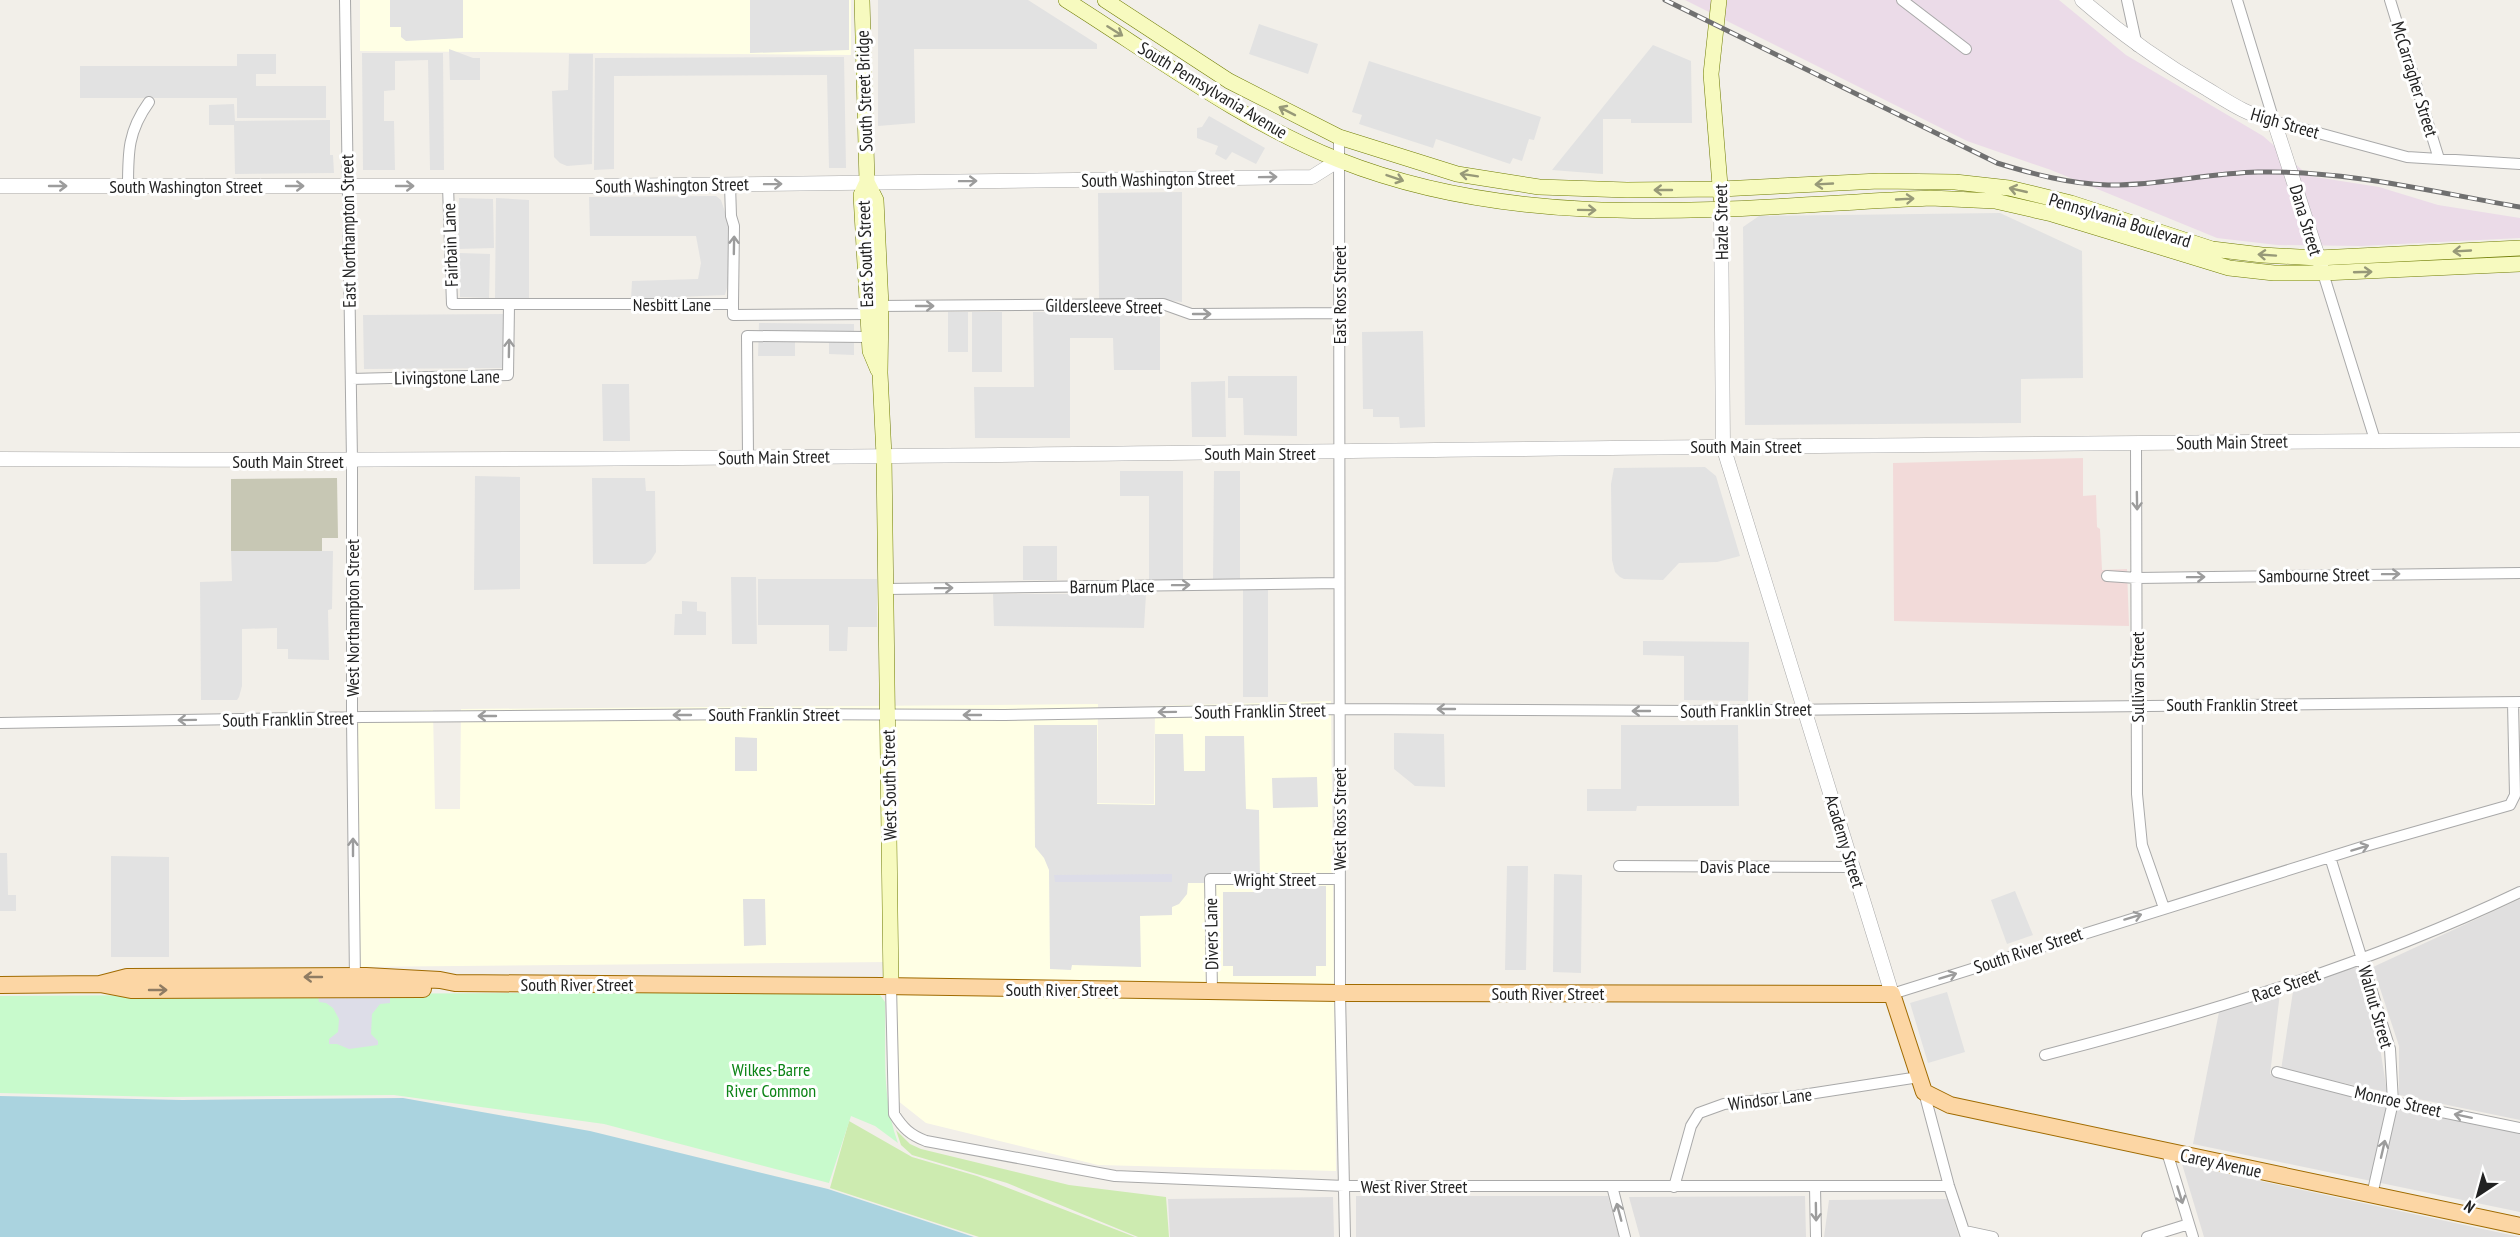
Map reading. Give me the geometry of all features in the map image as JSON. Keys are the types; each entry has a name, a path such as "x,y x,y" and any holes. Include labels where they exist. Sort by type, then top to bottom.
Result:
{"main road":[{"name":"South Street Bridge","path":"862,0 867,182"},
{"name":"South Pennsylvania Avenue","path":"1066,0 1236,109 1278,132 1339,160 1409,183 1476,198 1568,210 1721,210"},
{"name":"South Pennsylvania Avenue","path":"1105,0 1229,81 1339,137 1457,174 1539,187 1627,190 1721,189"},
{"name":"Hazle Street","path":"1719,0 1711,74 1721,210"},
{"name":"Pennsylvania Boulevard","path":"1721,189 1879,181 1955,182 2009,188 2071,203 2212,249 2262,255 2318,258 2520,248"},
{"name":"East South Street","path":"867,182 861,195 880,373 884,456"},
{"name":"Pennsylvania Boulevard","path":"1721,210 1930,198 1995,201 2052,214 2229,268 2274,273 2323,273 2520,264"},
{"name":"East South Street","path":"874,310 868,338 870,351 880,373"},
{"name":"West South Street","path":"884,456 891,986"},
{"name":"South River Street","path":"0,985 100,984 127,977 355,983 440,980 455,983 891,986 1340,993 1892,994"},
{"name":"Academy Street","path":"1892,994 1921,1085"},
{"name":"Carey Avenue","path":"1921,1085 1950,1105 2520,1226"}],"street":[{"name":"East Northampton Street","path":"345,0 352,461"},
{"path":"1902,0 1966,50"},
{"name":"High Street","path":"2082,0 2137,46 2252,116 2399,155 2520,164"},
{"path":"2127,0 2137,46"},
{"name":"Dana Street","path":"2237,0 2375,440"},
{"name":"McCarragher Street","path":"2390,0 2439,159"},
{"path":"128,186 131,134 137,119 149,102"},
{"name":"East Ross Street","path":"1338,452 1339,137"},
{"name":"South Washington Street","path":"0,186 730,185 1312,177 1339,160"},
{"path":"730,185 731,216 734,225 733,304"},
{"name":"Fairbain Lane","path":"448,186 452,304"},
{"name":"Hazle Street","path":"1721,210 1723,446"},
{"name":"Nesbitt Lane","path":"452,304 733,304 733,315 874,310"},
{"name":"Gildersleeve Street","path":"874,310 1163,304 1191,314 1339,313"},
{"name":"Livingstone Lane","path":"351,379 508,375 509,305"},
{"path":"748,457 747,336 868,338"},
{"name":"South Main Street","path":"0,459 352,461 2520,440"},
{"name":"Sullivan Street","path":"2136,443 2138,794 2142,845 2164,908"},
{"name":"Academy Street","path":"1723,446 1892,994"},
{"name":"West Ross Street","path":"1338,452 1340,993 1345,1237"},
{"name":"West Northampton Street","path":"352,461 355,983"},
{"name":"Sambourne Street","path":"2107,576 2137,578 2520,573"},
{"name":"Barnum Place","path":"886,589 1339,583"},
{"name":"South Franklin Street","path":"0,723 352,718 1005,715 1339,709 1634,711 2516,702"},
{"name":"South River Street","path":"1892,994 2164,908 2510,805 2518,795 2516,702"},
{"name":"Walnut Street","path":"2330,858 2390,1049 2393,1102 2372,1196"},
{"name":"Davis Place","path":"1619,866 1852,867"},
{"name":"Wright Street","path":"1210,879 1340,879"},
{"name":"Divers Lane","path":"1210,879 1212,990"},
{"name":"Race Street","path":"2045,1055 2225,1005 2362,960 2520,892"},
{"name":"West South Street","path":"891,986 894,1114"},
{"name":"Monroe Street","path":"2277,1072 2393,1102 2520,1128"},
{"name":"Academy Street","path":"1921,1085 1965,1234"},
{"name":"Windsor Lane","path":"1674,1187 1691,1126 1700,1113 1724,1104 1921,1085"},
{"name":"West River Street","path":"894,1114 903,1128 915,1137 926,1141 1115,1176 1344,1186 1949,1186"},
{"path":"2167,1152 2193,1237"},
{"path":"1612,1186 1625,1237"},
{"path":"1815,1187 1816,1237"},
{"path":"2147,1237 2189,1224"},
{"path":"1965,1234 1993,1237"}],"shaded area":[{"path":"360,0 851,0 851,55 360,51"},
{"path":"390,0 463,0 463,38 406,41 401,37 401,27 390,27"},
{"path":"750,0 849,0 849,50 750,53"},
{"path":"878,0 1028,0 1097,44 1097,49 914,49 915,123 878,126"},
{"path":"1685,0 2059,0 2126,55 2263,136 2309,176 2379,187 2438,205 2520,218 2520,238 2361,246 2277,245 2217,238 2051,170 1967,141"},
{"path":"1259,24 1318,44 1308,74 1249,54"},
{"path":"1653,45 1691,61 1692,123 1631,123 1631,119 1603,119 1603,174 1552,170"},
{"path":"449,49 473,58 480,58 480,80 450,80"},
{"path":"362,53 443,53 444,170 430,170 428,60 395,61 395,90 384,91 384,121 394,121 395,170 363,170"},
{"path":"237,54 276,54 276,74 256,74 256,86 326,86 326,118 237,118 237,98 80,98 80,66 237,66"},
{"path":"569,54 593,54 592,164 567,166 554,157 552,91 568,90"},
{"path":"844,57 846,168 829,168 827,75 614,76 614,169 594,170 595,58"},
{"path":"1369,61 1541,117 1534,140 1529,139 1522,161 1513,158 1510,164 1436,139 1433,148 1359,124 1362,115 1352,112"},
{"path":"234,104 235,121 330,120 330,155 333,155 334,173 235,174 234,125 209,125 209,105"},
{"path":"1209,116 1265,148 1256,164 1232,152 1226,160 1215,154 1218,146 1197,138 1197,128 1202,127"},
{"path":"1182,192 1182,302 1157,299 1099,299 1098,193"},
{"path":"716,196 721,200 729,224 729,280 725,295 631,299 632,281 698,279 701,263 696,236 590,236 589,197"},
{"path":"459,198 493,199 494,248 458,249"},
{"path":"496,198 529,200 529,298 495,298"},
{"path":"2000,213 2082,251 2083,378 2021,379 2021,423 1745,425 1743,227 1759,216"},
{"path":"460,253 490,254 489,298 460,297"},
{"path":"948,312 968,312 968,352 948,352"},
{"path":"972,312 1002,312 1002,372 972,372"},
{"path":"1033,312 1160,312 1160,370 1114,370 1113,338 1070,338 1070,438 975,438 974,387 1034,387"},
{"path":"504,314 504,368 364,369 363,315"},
{"path":"759,323 854,324 854,355 829,354 829,343 795,342 795,356 758,356"},
{"path":"1423,331 1425,427 1400,428 1399,417 1373,417 1373,409 1363,409 1362,332"},
{"path":"1228,376 1297,376 1297,436 1244,435 1243,398 1228,398"},
{"path":"1225,381 1226,437 1192,437 1191,382"},
{"path":"602,384 629,384 630,441 603,441"},
{"path":"2083,458 2083,496 2096,495 2102,570 2127,569 2129,626 1894,621 1893,463"},
{"path":"1705,467 1716,476 1740,556 1717,562 1679,563 1663,580 1620,577 1615,572 1612,560 1611,484 1614,468"},
{"path":"1120,471 1183,471 1183,580 1149,580 1149,496 1120,496"},
{"path":"1214,471 1240,471 1240,579 1213,579"},
{"path":"475,476 520,477 520,589 474,590"},
{"path":"337,478 338,538 322,538 322,551 231,551 231,479"},
{"path":"592,478 645,478 646,491 655,491 656,552 645,564 593,564"},
{"path":"1023,546 1057,546 1057,580 1023,580"},
{"path":"231,551 333,551 332,609 328,610 329,660 288,659 288,649 277,649 277,628 242,629 242,686 239,697 237,700 201,700 200,582 232,581"},
{"path":"731,577 756,577 757,644 732,644"},
{"path":"758,579 877,579 877,627 848,627 847,651 829,651 829,625 758,625"},
{"path":"1243,590 1268,590 1268,697 1243,697"},
{"path":"993,594 1146,594 1144,628 994,626"},
{"path":"682,601 697,602 697,611 706,612 706,635 674,635 675,614 682,614"},
{"path":"1643,641 1749,642 1748,701 1684,700 1684,656 1643,655"},
{"path":"1331,701 1336,1171 1098,1165 926,1123 888,1093 889,962 353,967 355,712 433,710 435,809 460,809 461,709 1098,704 1097,803 1154,804 1155,706"},
{"path":"1034,725 1097,725 1097,804 1155,805 1155,734 1183,734 1184,771 1205,771 1205,736 1244,736 1246,809 1259,810 1260,883 1188,883 1187,894 1179,904 1172,907 1172,915 1140,916 1141,967 1072,965 1071,970 1050,969 1049,870 1044,858 1035,847"},
{"path":"1621,725 1738,725 1739,806 1637,806 1636,811 1587,811 1587,789 1621,789"},
{"path":"1394,733 1444,734 1445,787 1415,786 1394,769"},
{"path":"735,737 757,738 757,771 735,771"},
{"path":"1317,777 1318,807 1273,808 1272,778"},
{"path":"0,853 7,853 8,895 16,895 16,911 0,911"},
{"path":"111,856 169,857 169,957 111,957"},
{"path":"1507,866 1528,866 1526,970 1505,970"},
{"path":"1172,874 1172,882 1055,882 1054,875"},
{"path":"1554,874 1582,875 1581,973 1553,972"},
{"path":"1256,886 1326,886 1326,966 1316,966 1316,976 1233,976 1233,966 1223,966 1223,892 1256,892"},
{"path":"2015,891 2033,935 2007,944 1991,900"},
{"path":"743,899 765,899 766,945 744,946"},
{"path":"2520,899 2520,1120 2399,1095 2399,1046 2373,967"},
{"path":"2357,967 2378,1035 2387,1092 2281,1070 2294,985"},
{"path":"1947,992 1965,1052 1928,1063 1910,1003"},
{"path":"2280,993 2270,1074 2520,1134 2520,1212 2193,1144 2219,1012"},
{"path":"318,997 390,997 390,1003 380,1004 372,1014 371,1034 378,1041 378,1045 349,1049 337,1044 329,1044 329,1039 338,1032 339,1019 333,1008 326,1003 319,1002"},
{"path":"2182,1164 2520,1237 2204,1237"},
{"path":"1356,1196 1608,1196 1619,1237 1356,1237"},
{"path":"1805,1196 1806,1237 1640,1237 1629,1197"},
{"path":"1333,1197 1334,1237 1170,1237 1168,1199"},
{"path":"1947,1199 1959,1237 1824,1237 1829,1200"}],"green space":[{"name":"Wilkes-Barre River Common","path":"684,992 880,995 885,1002 885,1056 889,1109 898,1143 875,1126 851,1116 829,1183 604,1124 394,1095 164,1097 0,1093 0,996"},
{"path":"849,1121 912,1157 977,1176 1135,1237 979,1237 830,1188"},
{"path":"896,1130 910,1144 921,1149 1069,1185 1166,1197 1169,1237 1138,1237 1007,1183 912,1155 901,1145"}],"water":[{"path":"0,1096 182,1100 403,1098 590,1131 828,1189 974,1237 0,1237"}],"railway":[{"path":"1665,0 1997,163 2038,175 2080,183 2127,185 2239,173 2291,172 2390,183 2520,207"}]}
